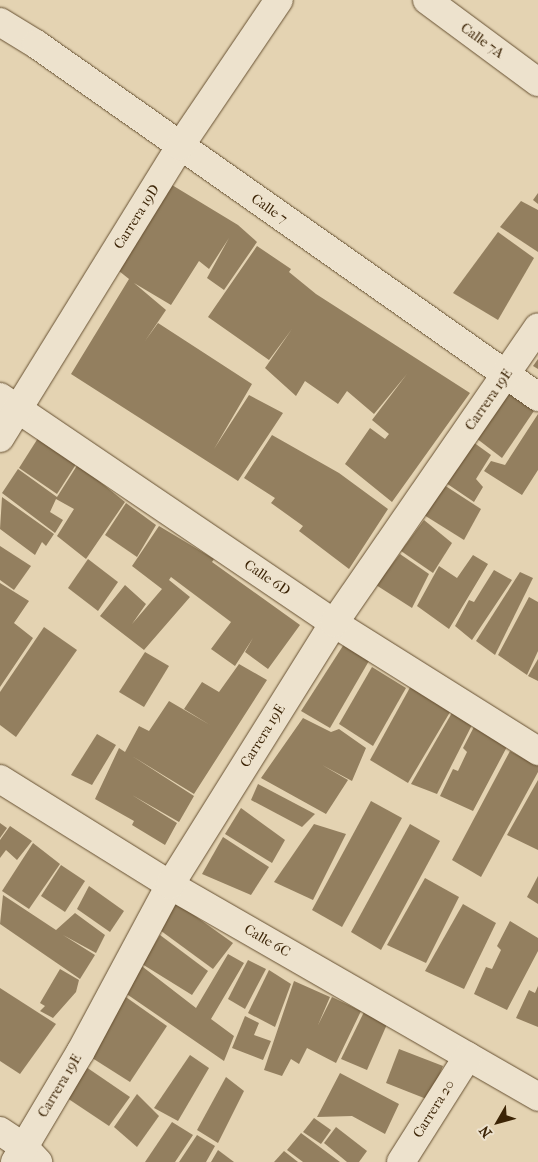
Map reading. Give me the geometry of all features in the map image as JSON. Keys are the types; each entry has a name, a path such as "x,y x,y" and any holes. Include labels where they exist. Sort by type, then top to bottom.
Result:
{"street":[{"name":"Carrera 19D","path":"0,438 9,403 278,0"},
{"name":"Calle 7A","path":"427,0 538,82"},
{"name":"Calle 7","path":"0,22 538,398"},
{"name":"Carrera 19E","path":"26,1157 170,885 334,623 538,327"},
{"name":"Calle 6D","path":"9,403 334,623 538,751"},
{"name":"Calle 6C","path":"0,779 170,885 538,1097"},
{"name":"Carrera 20","path":"401,1162 468,1056"},
{"path":"0,1131 26,1157"}],"building":[{"path":"172,185 238,225 257,242 224,290 207,278 229,238 209,269 199,261 171,305 134,283 166,310 145,341 158,323 252,384 214,449 249,395 283,413 238,481 71,374 129,279 119,271"},
{"path":"538,193 538,204 533,200"},
{"path":"521,201 538,210 538,252 500,227"},
{"path":"498,232 534,258 498,320 453,293"},
{"path":"257,246 291,269 289,272 316,294 470,393 392,502 345,464 370,428 385,439 389,434 372,420 407,374 374,414 347,391 338,404 305,381 296,396 265,368 292,329 269,360 208,317"},
{"path":"538,359 538,369 533,366"},
{"path":"511,385 538,405 502,458 476,438"},
{"path":"538,414 538,470 522,495 484,471 491,461 505,465"},
{"path":"40,435 80,458 57,494 19,468"},
{"path":"272,435 339,473 388,509 349,569 299,531 303,526 271,503 275,498 244,478"},
{"path":"473,442 491,455 476,479 483,487 474,502 446,483"},
{"path":"78,464 125,502 86,559 57,536 74,509 56,499 50,512 63,520 55,533 2,493 18,469 57,497"},
{"path":"444,485 481,509 464,540 424,515"},
{"path":"2,497 54,534 46,546 42,542 35,555 0,529"},
{"path":"126,503 156,525 137,557 105,535"},
{"path":"424,520 452,543 433,573 401,551"},
{"path":"159,526 214,559 212,562 300,625 268,669 245,652 253,638 235,666 211,649 231,622 171,577 169,580 190,597 144,650 100,616 125,585 146,604 132,624 162,589 132,566"},
{"path":"0,546 31,566 14,590 0,580"},
{"path":"400,554 429,574 412,608 376,585"},
{"path":"473,555 488,564 449,629 417,606 439,566 457,578"},
{"path":"88,559 118,582 98,611 68,588"},
{"path":"494,570 512,580 472,640 455,626 469,600 474,602"},
{"path":"520,572 533,578 495,655 476,641"},
{"path":"0,583 29,601 14,623 33,638 0,687"},
{"path":"529,597 538,602 538,651 527,675 498,655"},
{"path":"44,627 77,650 16,737 0,725 0,692"},
{"path":"348,638 373,654 330,728 301,711"},
{"path":"145,652 169,666 144,707 119,692"},
{"path":"538,659 538,681 528,676"},
{"path":"239,664 267,680 194,794 132,756 194,796 179,822 132,795 177,823 165,845 132,825 134,821 95,799 119,748 125,752 139,726 149,731 169,701 210,725 184,709 202,682 219,692"},
{"path":"372,667 406,688 373,746 339,724"},
{"path":"413,682 453,707 408,783 370,760"},
{"path":"453,711 473,723 437,794 411,784"},
{"path":"303,718 331,732 339,729 366,748 352,781 322,765 348,780 326,814 261,778"},
{"path":"476,723 509,743 473,811 440,796 453,769 458,771 467,752 463,748"},
{"path":"97,734 116,745 92,785 71,775"},
{"path":"510,751 538,766 538,772 481,877 452,860"},
{"path":"538,780 538,850 507,835"},
{"path":"258,784 315,814 302,827 251,800"},
{"path":"371,801 402,818 342,927 312,910"},
{"path":"241,808 285,840 272,863 225,834"},
{"path":"0,823 7,828 0,838"},
{"path":"314,824 346,834 313,900 274,882"},
{"path":"410,824 440,841 381,950 351,932"},
{"path":"10,826 32,841 17,860 6,850 0,858 0,840"},
{"path":"223,837 269,867 251,895 202,874"},
{"path":"33,843 60,864 29,909 2,891"},
{"path":"61,865 85,881 65,912 41,896"},
{"path":"538,876 538,904 527,897"},
{"path":"425,878 459,897 426,963 387,945"},
{"path":"89,886 124,911 110,932 77,909"},
{"path":"3,895 56,930 75,913 105,935 96,953 63,935 95,955 80,979 0,924"},
{"path":"170,898 233,943 213,969 153,925"},
{"path":"463,904 496,923 464,989 425,971"},
{"path":"510,921 538,938 538,951 507,1010 474,994 486,967 492,969 501,950 497,946"},
{"path":"160,935 208,971 192,995 142,964"},
{"path":"228,954 244,963 211,1019 234,1036 224,1061 115,986 130,957 196,1008"},
{"path":"248,960 266,969 245,1009 228,999"},
{"path":"60,969 79,980 76,992 53,1018 40,1011 45,1006 40,1003"},
{"path":"269,970 291,984 275,1027 248,1013"},
{"path":"294,981 330,997 318,1025 332,997 361,1011 336,1063 307,1048 299,1064 291,1059 282,1076 264,1070"},
{"path":"538,986 538,1027 516,1018 529,990 535,993"},
{"path":"0,988 56,1024 20,1074 0,1061"},
{"path":"123,995 167,1026 130,1082 89,1056"},
{"path":"364,1012 388,1022 367,1070 341,1059"},
{"path":"245,1016 259,1023 254,1035 271,1041 263,1060 232,1048"},
{"path":"399,1049 443,1066 429,1100 386,1083"},
{"path":"190,1055 209,1068 178,1121 154,1108"},
{"path":"70,1056 130,1097 109,1126 52,1088"},
{"path":"340,1073 399,1104 385,1134 352,1116 317,1117"},
{"path":"226,1077 244,1091 218,1143 197,1130"},
{"path":"137,1094 159,1116 137,1147 114,1127"},
{"path":"314,1118 331,1130 321,1144 303,1132"},
{"path":"172,1122 193,1135 175,1162 145,1162"},
{"path":"336,1127 367,1151 359,1162 347,1162 324,1143"},
{"path":"301,1133 340,1162 303,1162 287,1150"},
{"path":"197,1135 215,1146 206,1162 179,1162"},
{"path":"218,1150 234,1162 211,1162"},
{"path":"284,1151 298,1162 274,1162"}]}
